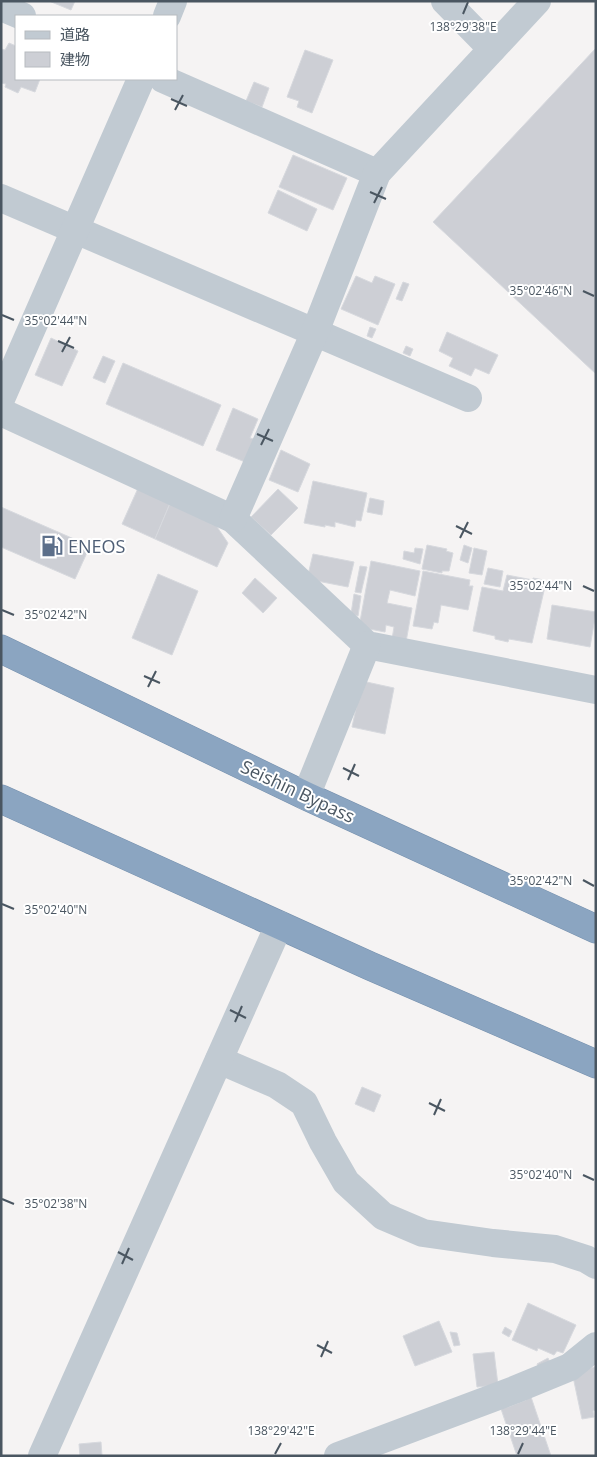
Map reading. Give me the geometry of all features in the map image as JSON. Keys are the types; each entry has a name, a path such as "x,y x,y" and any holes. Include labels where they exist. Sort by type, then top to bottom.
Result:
{"highway":[{"name":"Seishin Bypass","path":"1,648 306,796 596,929"},
{"path":"1,799 279,925 596,1064"}],"street":[{"path":"167,15 173,1"},
{"path":"445,1 492,49"},
{"path":"233,519 315,332 377,173 537,1"},
{"path":"1,7 20,15"},
{"path":"1,399 141,80"},
{"path":"165,80 377,173"},
{"path":"1,198 468,398"},
{"path":"1,412 233,519 367,645 596,690"},
{"path":"306,796 367,645"},
{"path":"42,1456 279,925"},
{"path":"219,1060 276,1085 304,1103 323,1142 346,1182 383,1216 423,1233 493,1243 555,1249 586,1259 596,1265"},
{"path":"338,1456 570,1367 596,1346"}],"building":[{"path":"49,1 75,1 71,10"},
{"path":"9,43 15,46 15,80 40,80 35,92 21,87 18,93 5,87 6,84 1,83 1,49 5,50"},
{"path":"596,48 596,374 433,222"},
{"path":"305,50 333,60 312,113 297,107 299,101 287,97"},
{"path":"254,82 269,88 262,107 246,101"},
{"path":"293,155 347,178 333,210 279,187"},
{"path":"278,190 317,209 307,231 268,213"},
{"path":"356,276 372,283 375,276 395,284 378,325 341,309"},
{"path":"403,282 409,284 402,301 396,299"},
{"path":"370,327 376,329 372,338 367,336"},
{"path":"447,332 498,355 489,374 475,368 471,376 449,366 453,358 439,351"},
{"path":"51,338 78,351 62,386 35,375"},
{"path":"406,346 413,349 410,356 403,353"},
{"path":"103,356 115,361 105,383 93,378"},
{"path":"123,363 221,405 203,446 106,404"},
{"path":"233,408 258,419 250,438 254,439 245,462 216,450"},
{"path":"281,450 310,464 298,492 269,480"},
{"path":"313,481 367,493 361,521 356,520 355,527 335,522 335,527 304,523"},
{"path":"139,486 171,501 155,539 122,524"},
{"path":"278,489 298,508 271,535 251,517"},
{"path":"370,498 384,501 382,515 367,512"},
{"path":"171,501 211,518 228,543 217,567 155,539"},
{"path":"1,507 90,546 75,579 1,547"},
{"path":"427,545 447,549 446,551 453,553 449,571 442,571 442,573 422,569"},
{"path":"464,545 472,548 468,563 460,560"},
{"path":"415,548 423,549 420,564 403,559 404,551 414,553"},
{"path":"474,548 487,551 482,575 469,573"},
{"path":"313,554 354,562 348,587 307,579"},
{"path":"371,561 420,571 415,596 390,590 387,603 412,608 406,642 392,639 394,627 386,625 385,632 359,627"},
{"path":"360,566 367,567 361,593 355,592"},
{"path":"488,568 503,571 500,587 484,584"},
{"path":"423,571 470,580 469,586 473,586 468,610 441,605 438,623 434,622 432,629 413,626"},
{"path":"158,574 198,591 172,655 132,638"},
{"path":"507,575 533,580 533,578 546,582 532,643 509,639 508,642 495,639 495,636 473,631 482,587 503,591"},
{"path":"255,578 277,598 263,613 242,593"},
{"path":"354,594 361,596 358,616 351,614"},
{"path":"552,605 596,612 590,647 547,639"},
{"path":"362,681 394,688 385,734 352,727"},
{"path":"362,1087 381,1095 374,1112 355,1104"},
{"path":"528,1303 576,1325 563,1353 557,1351 554,1355 538,1348 537,1351 512,1340"},
{"path":"439,1321 452,1352 415,1366 403,1336"},
{"path":"505,1327 512,1331 509,1337 502,1333"},
{"path":"450,1332 457,1333 460,1345 454,1346"},
{"path":"494,1352 498,1385 477,1387 473,1354"},
{"path":"548,1358 551,1365 540,1370 537,1364"},
{"path":"595,1367 596,1410 593,1411 594,1417 582,1419 572,1372"},
{"path":"530,1394 551,1456 517,1456 500,1406 508,1407 526,1400 525,1396"},
{"path":"101,1442 102,1456 80,1456 79,1444"}],"place":[{"name":"ENEOS","path":"52,546"}]}
